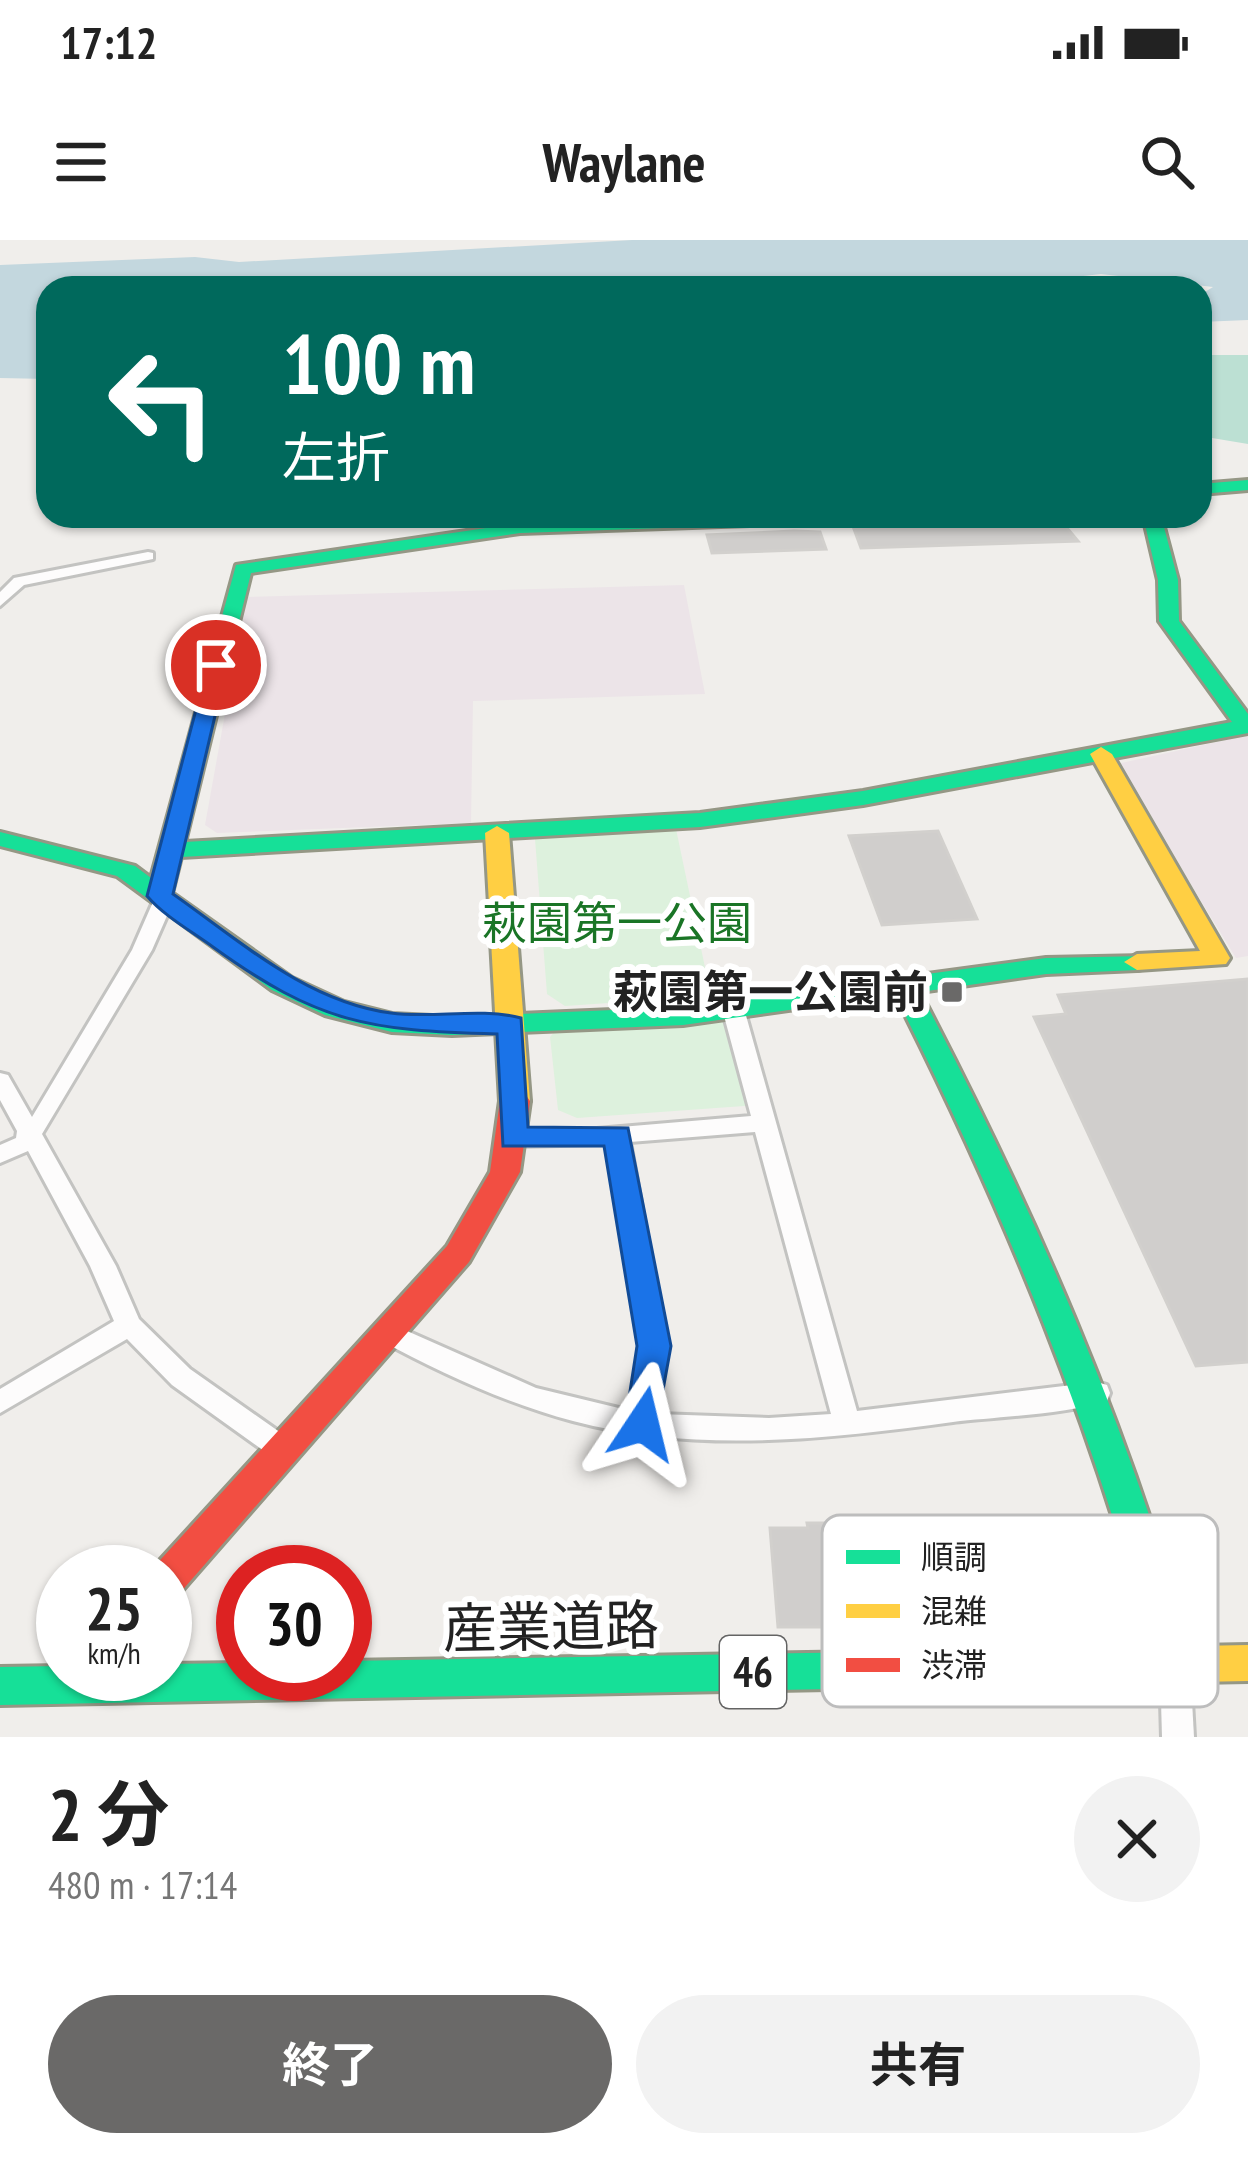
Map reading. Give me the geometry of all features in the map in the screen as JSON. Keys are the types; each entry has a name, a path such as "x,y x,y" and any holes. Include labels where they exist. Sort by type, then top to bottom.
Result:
{"street":[{"path":"1212,488 1248,485"},
{"path":"0,1155 39,1124 131,970 162,899 238,572 520,528"},
{"path":"172,850 497,833 790,809 1247,726 1169,621 1168,580 1155,528"},
{"path":"0,601 19,581 148,556"},
{"path":"0,839 104,861 282,984 335,1009 392,1023 511,1025 734,1012 1046,966 1217,958 1101,754"},
{"path":"192,1551 458,1254 506,1172 513,1138 511,1025 497,833"},
{"path":"905,989 1022,1212 1097,1393 1138,1515"},
{"path":"734,1012 846,1420"},
{"path":"0,1081 27,1138 103,1266 129,1325 181,1377 281,1448"},
{"path":"513,1138 617,1136 764,1123"},
{"path":"617,1136 654,1346 643,1424"},
{"path":"0,1402 129,1325"},
{"path":"389,1333 520,1393 576,1411 643,1424 758,1430 1097,1393"},
{"name":"産業道路","path":"1218,1664 1248,1664"},
{"name":"産業道路","path":"192,1677 822,1669"},
{"name":"産業道路","path":"0,1686 36,1683"},
{"path":"1177,1707 1178,1737"}],"shaded area":[{"path":"632,240 1248,240 1248,320 1212,322 1212,276 36,276 36,379 0,378 0,265 195,257 239,262"},
{"path":"684,585 705,694 473,701 471,823 217,833 205,825 246,597"},
{"path":"1248,735 1248,956 1236,958 1117,764"}],"green space":[{"path":"1212,355 1248,355 1248,444 1212,438"},
{"name":"萩園第一公園","path":"676,829 711,996 565,1006 547,994 535,839"},
{"path":"732,1018 758,1105 577,1118 558,1110 550,1037 557,1029"}],"building":[{"path":"1067,528 1078,541 861,548 854,529"},
{"path":"820,532 826,549 712,553 707,535"},
{"path":"938,831 977,919 882,925 849,836"},
{"path":"1248,979 1248,1362 1196,1366 1034,1017 1066,1014 1058,995"},
{"path":"807,1523 822,1523 822,1627 778,1627 770,1528 808,1528"}],"traffic: fast":[{"path":"1212,488 1248,485"},
{"path":"159,896 243,569 520,528"},
{"path":"1155,528 1168,580 1169,621 1246,727"},
{"path":"172,850 700,820 863,798 1248,726"},
{"path":"0,839 126,871 282,984 335,1009 392,1023 452,1026 683,1016 1046,966 1137,962"},
{"path":"905,989 1026,1235 1094,1403 1133,1515"},
{"path":"0,1686 822,1671"}],"traffic: slow":[{"path":"1101,754 1217,958 1137,962"},
{"path":"497,833 515,1101"},
{"path":"1218,1664 1248,1663"}],"traffic: jam":[{"path":"192,1552 458,1254 505,1172 515,1101"}],"place":[{"name":"萩園第一公園前","path":"952,992"}],"route":[{"path":"216,665 160,896 282,984 335,1009 392,1023 511,1025 513,1138 617,1136 654,1346 643,1424"}]}
